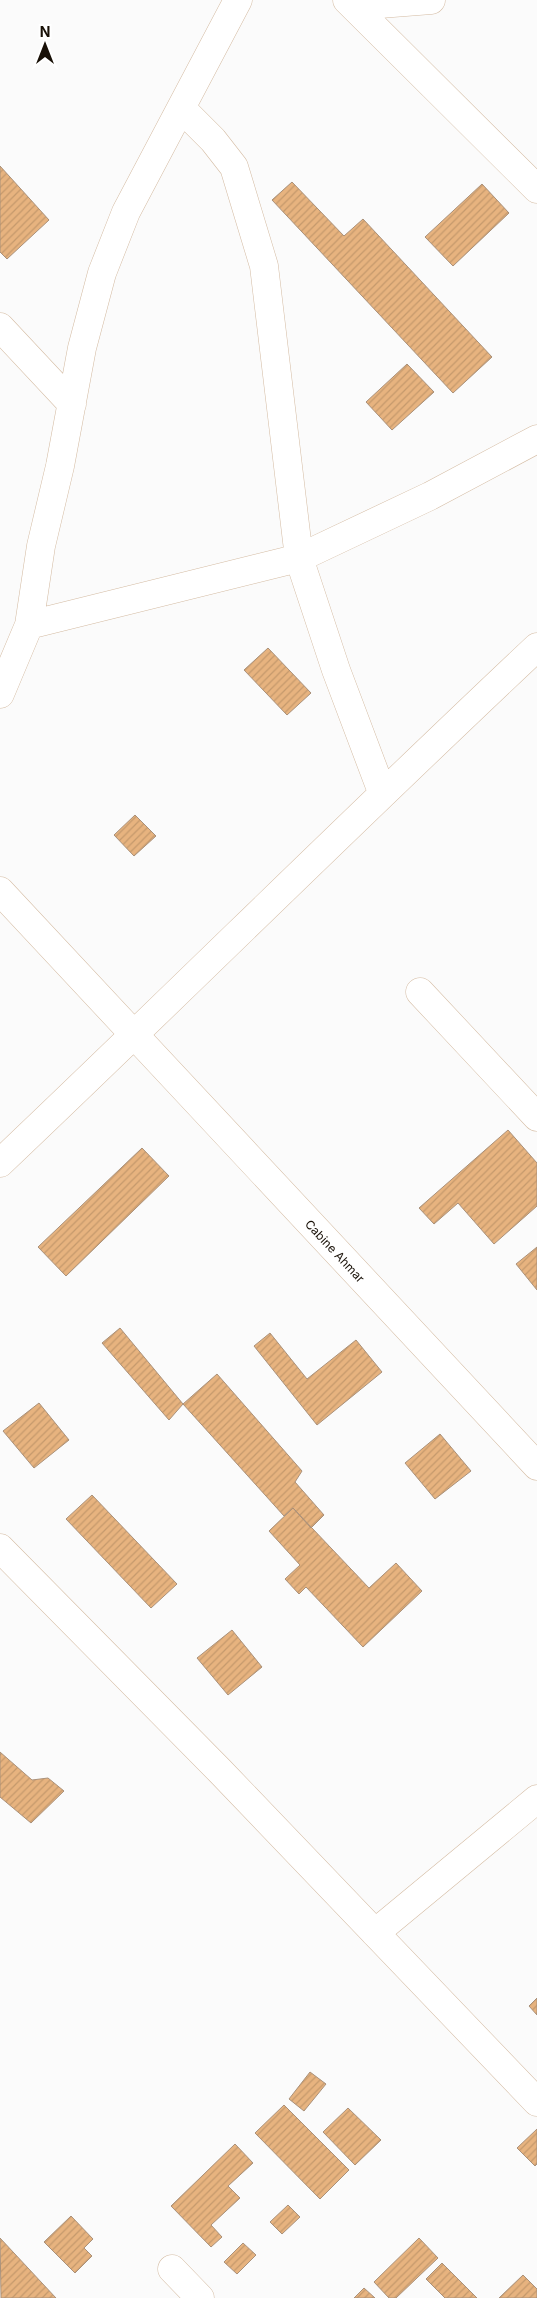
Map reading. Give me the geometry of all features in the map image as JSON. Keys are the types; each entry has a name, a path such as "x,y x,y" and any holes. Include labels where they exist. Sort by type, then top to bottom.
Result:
{"street":[{"path":"0,694 29,624 41,546 60,466 82,348 102,273 126,212 238,0"},
{"path":"350,3 431,0"},
{"path":"350,3 537,189"},
{"path":"181,108 213,140 234,166 264,266 299,558 336,670 382,792"},
{"path":"0,327 72,404"},
{"path":"29,624 299,558 430,496 537,439"},
{"path":"0,1163 133,1036 382,792 537,647"},
{"name":"Cabine Ahmar","path":"0,891 133,1036 537,1466"},
{"path":"420,992 537,1116"},
{"path":"0,1548 220,1771 537,2102"},
{"path":"376,1933 537,1799"},
{"path":"172,2269 200,2298"}],"building":[{"path":"0,166 49,220 7,259 0,252"},
{"path":"292,182 344,236 363,219 492,357 453,393 272,200"},
{"path":"482,184 509,213 453,266 425,237"},
{"path":"407,364 434,392 392,430 366,402"},
{"path":"268,648 311,693 287,715 244,670"},
{"path":"135,815 156,836 134,856 114,835"},
{"path":"508,1130 537,1163 537,1206 494,1244 458,1203 434,1224 419,1208"},
{"path":"142,1148 169,1176 66,1276 38,1247"},
{"path":"537,1247 537,1290 516,1264"},
{"path":"120,1328 183,1404 169,1420 102,1343"},
{"path":"270,1333 307,1379 356,1340 382,1372 317,1425 254,1346"},
{"path":"217,1374 302,1471 295,1482 324,1515 311,1528 293,1508 284,1516 183,1404"},
{"path":"39,1403 69,1440 34,1468 3,1431"},
{"path":"440,1434 471,1471 435,1499 405,1463"},
{"path":"92,1495 177,1584 151,1608 66,1519"},
{"path":"293,1508 369,1588 396,1563 422,1591 363,1647 306,1587 299,1594 285,1579 300,1565 269,1531"},
{"path":"232,1630 262,1667 228,1695 197,1658"},
{"path":"0,1752 32,1780 48,1778 64,1791 31,1823 0,1797"},
{"path":"537,1998 537,2015 529,2006"},
{"path":"310,2072 326,2084 304,2111 289,2099"},
{"path":"284,2105 349,2170 320,2199 255,2133"},
{"path":"348,2108 381,2140 355,2165 323,2132"},
{"path":"537,2129 537,2164 535,2166 517,2148"},
{"path":"235,2144 253,2163 228,2186 240,2198 211,2225 222,2237 211,2247 171,2206"},
{"path":"288,2205 300,2217 282,2234 270,2222"},
{"path":"71,2216 93,2239 84,2248 92,2256 75,2273 44,2242"},
{"path":"0,2238 56,2298 1,2298"},
{"path":"419,2238 438,2258 396,2298 389,2298 374,2282"},
{"path":"243,2243 256,2255 237,2274 224,2262"},
{"path":"442,2263 477,2298 445,2298 426,2279"},
{"path":"523,2275 537,2289 537,2298 499,2298"},
{"path":"364,2288 375,2298 354,2298"}]}
